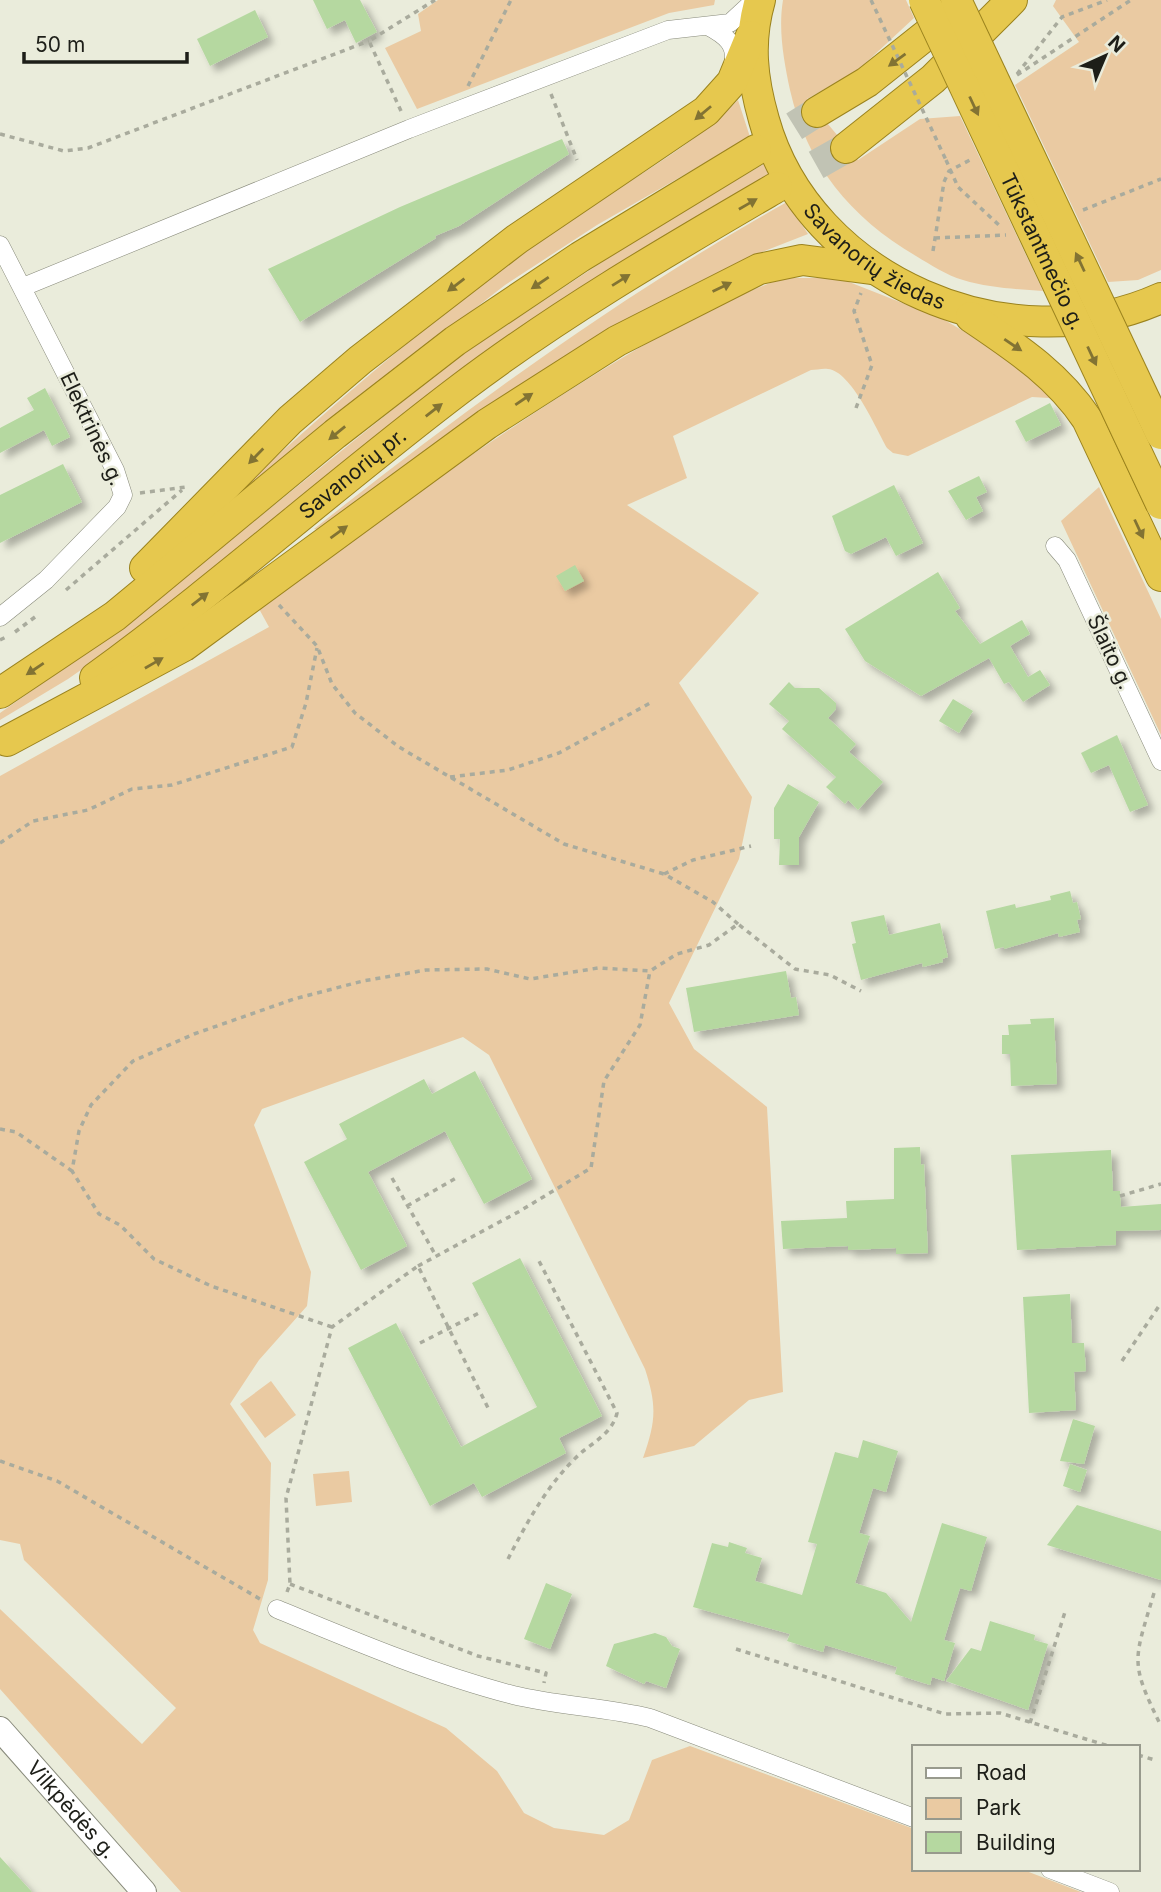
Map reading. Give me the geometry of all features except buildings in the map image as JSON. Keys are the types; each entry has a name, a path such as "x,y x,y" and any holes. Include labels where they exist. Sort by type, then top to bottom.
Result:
{"highway":[{"name":"Savanorių žiedas","path":"757,0 751,36 754,84 781,167 808,209 866,281 924,295 956,307 1035,321 1114,313 1161,298"},
{"name":"Tūkstantmečio g.","path":"924,0 1161,504"},
{"name":"Tūkstantmečio g.","path":"956,0 1161,434"},
{"path":"817,112 907,53 968,0"},
{"path":"846,148 933,79 1012,0"},
{"path":"69,646 109,602 320,393 517,239 685,128 726,89 736,75 751,36"},
{"name":"Savanorių pr.","path":"0,693 115,616 345,427 455,341 580,257 756,150"},
{"name":"Savanorių pr.","path":"4,743 150,638 461,388 595,296 777,187"},
{"path":"4,743 184,646 487,424 617,341 759,269 802,260 866,281"},
{"path":"956,307 1030,356 1075,400 1087,419 1161,576"}],"main road":[{"name":"Vilkpėdės g.","path":"0,1729 144,1892"}],"street":[{"path":"23,287 409,129 668,30 730,23 757,0"},
{"path":"708,26 726,37 734,50 726,89"},
{"name":"Elektrinės g.","path":"0,245 115,470 123,495 117,507 46,580 0,617"},
{"name":"Šlaito g.","path":"1055,546 1067,560 1161,761"},
{"path":"279,1610 371,1648 466,1681 541,1699 615,1709 650,1718 912,1817"},
{"path":"1055,1871 1110,1892"}],"path":[{"path":"0,134 64,151 88,148 369,41 435,0"},
{"path":"456,111 511,0"},
{"path":"871,0 958,187 1011,235"},
{"path":"1107,0 1062,17 1014,77 1130,0"},
{"path":"369,41 409,129"},
{"path":"544,78 577,160"},
{"path":"933,251 944,182 949,171 980,156"},
{"path":"856,408 872,365 854,311 866,281"},
{"path":"62,594 192,482"},
{"path":"123,495 186,487"},
{"path":"0,640 21,629 41,611"},
{"path":"285,612 317,646 332,684 355,713 399,747 564,844 664,874 713,902 795,969 830,975 861,991"},
{"path":"0,843 33,821 88,810 132,789 172,785 292,747 306,703 317,646"},
{"path":"448,778 508,770 559,753 652,702"},
{"path":"664,874 694,860 751,846"},
{"path":"72,1171 79,1130 91,1105 133,1060 194,1034 282,1004 363,981 426,970 487,968 530,979 598,968 650,971 677,954 709,945 738,924"},
{"path":"0,1461 57,1481 279,1610 290,1584 286,1499 332,1327 418,1266 520,1211 591,1168 604,1082 640,1025 650,971"},
{"path":"0,1129 16,1132 72,1171 99,1213 120,1226 154,1259 211,1286 332,1327"},
{"path":"407,1206 458,1177"},
{"path":"392,1178 436,1256"},
{"path":"1120,1196 1161,1184"},
{"path":"508,1559 525,1524 572,1461 615,1425 617,1413 539,1261"},
{"path":"418,1266 491,1412"},
{"path":"1122,1361 1161,1303"},
{"path":"420,1343 481,1312"},
{"path":"290,1584 478,1657 546,1672 541,1699"},
{"path":"1154,1593 1136,1662 1140,1685 1161,1726"},
{"path":"1030,1723 1065,1612"},
{"path":"736,1649 945,1714 1000,1713 1105,1745"},
{"path":"1140,1756 1156,1760"}],"green space":[{"path":"438,0 715,0 714,5 669,13 417,109 385,48 421,31 418,14"},
{"path":"783,0 906,0 914,18 858,70 807,99 858,160 920,119 960,116 1043,291 983,285 951,275 892,241 852,206 820,165 798,117 782,45"},
{"path":"1056,0 1161,0 1161,270 1138,280 1108,282 1015,85 1079,42 1053,6"},
{"path":"738,100 750,137 597,225 505,285 216,511 335,405 458,302 567,221 693,139"},
{"path":"764,164 771,177 141,628 68,679 0,720 0,713 123,627 454,360 649,231"},
{"path":"787,202 808,234 754,255 701,281 536,375 319,530 314,529 544,356 663,276"},
{"path":"782,278 839,278 943,319 1014,361 1055,402 1049,398 1032,397 908,456 893,453 887,448 862,402 845,379 828,369 811,370 673,436 687,478 627,505 759,593 679,683 752,797 739,859 669,1003 694,1049 767,1107 783,1392 749,1400 694,1446 643,1458 653,1423 652,1393 645,1369 489,1055 463,1037 262,1109 254,1125 311,1272 307,1306 259,1360 230,1404 271,1463 268,1580 253,1630 260,1643 446,1728 497,1771 524,1813 554,1828 604,1835 629,1820 652,1760 690,1746 912,1828 912,1871 1026,1871 1081,1892 181,1892 0,1689 0,1609 142,1744 176,1708 24,1560 20,1544 0,1540 0,776 269,627 258,607 365,530 529,416 641,346 729,300"},
{"path":"1099,487 1161,619 1161,735 1061,521"},
{"path":"271,1381 296,1415 265,1438 240,1404"},
{"path":"349,1471 352,1502 316,1506 313,1474"}],"tunnel":[{"path":"756,150 817,112"},
{"path":"777,187 846,148"}]}
